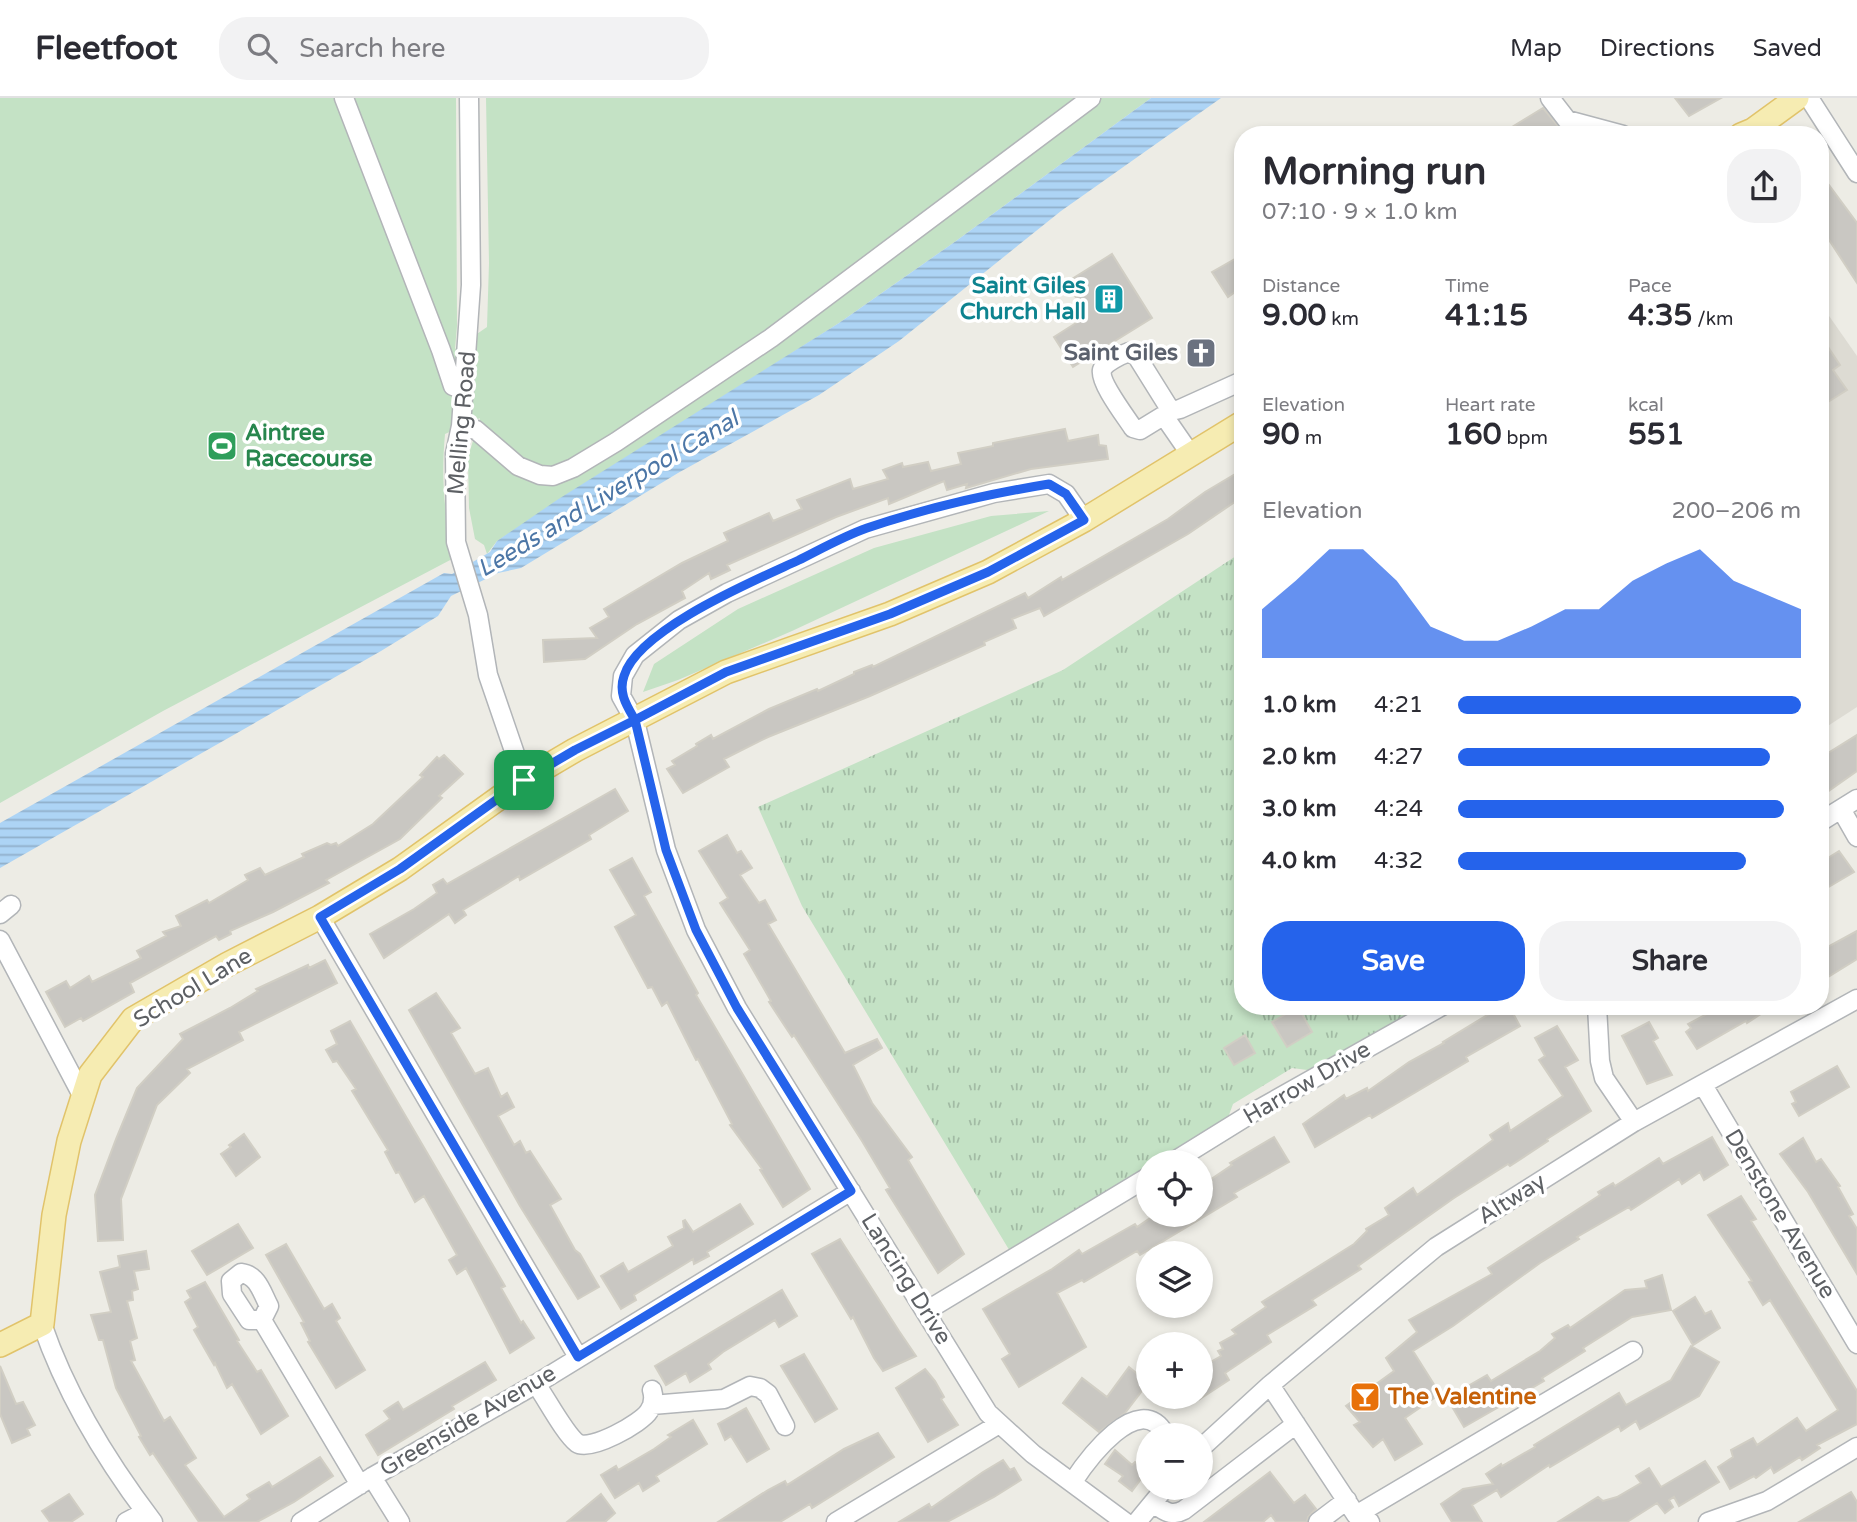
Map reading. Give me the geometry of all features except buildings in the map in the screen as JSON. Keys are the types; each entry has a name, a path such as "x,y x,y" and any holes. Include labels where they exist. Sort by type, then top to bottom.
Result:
{"main road":[{"path":"1758,126 1797,98"},
{"name":"School Lane","path":"42,1324 54,1215 69,1141 90,1076 133,1019 228,964 320,917 400,869 524,780 575,750 726,672 890,614 976,578 1084,520 1234,428"},
{"path":"0,1345 42,1324"}],"street":[{"path":"344,98 453,386 464,390"},
{"name":"Melling Road","path":"469,98 471,285 461,426 455,454 456,542 474,604 488,676 524,780"},
{"path":"461,426 476,430 505,457 529,471 553,476 573,468 771,338 1091,98"},
{"path":"1550,98 1567,120 1589,126"},
{"path":"1809,98 1827,126"},
{"path":"1829,129 1857,173"},
{"path":"1191,455 1167,414 1234,385"},
{"name":"Lancing Drive","path":"1084,520 1066,494 1049,484 994,493 865,529 727,593 679,620 635,656 624,676 621,695 635,720 666,850 696,930 737,1008 988,1413 1032,1454 1125,1522"},
{"path":"1829,816 1849,804 1857,837"},
{"path":"320,917 578,1357"},
{"path":"0,940 83,1097"},
{"name":"Altway","path":"1829,1015 1857,999"},
{"name":"Harrow Drive","path":"1192,1150 1252,1113 1426,1015"},
{"path":"1597,1015 1600,1061 1604,1078 1634,1122"},
{"name":"Altway","path":"1213,1437 1270,1385 1436,1247 1634,1122 1828,1015"},
{"name":"Denstone Avenue","path":"1703,1085 1857,1344"},
{"path":"926,1311 1136,1184"},
{"name":"Greenside Avenue","path":"302,1522 366,1481 536,1384 851,1191"},
{"path":"262,1320 366,1481 400,1522"},
{"path":"42,1324 52,1354 84,1414 149,1517 126,1522"},
{"path":"1318,1522 1358,1512 1633,1351"},
{"path":"536,1384 570,1436 578,1444 586,1446 601,1442 643,1418 652,1397 724,1399 750,1386 760,1388 768,1394 785,1426"},
{"path":"1270,1385 1358,1512"},
{"path":"1072,1483 1089,1457 1117,1430 1136,1421 1156,1423"},
{"path":"836,1522 999,1424"},
{"path":"1153,1503 1168,1513 1176,1514 1184,1510 1297,1424"},
{"path":"1708,1522 1767,1501 1857,1447"},
{"path":"1137,1522 1156,1500"}],"shaded area":[{"path":"1829,316 1857,356 1857,707 1829,725"}],"green space":[{"name":"Aintree Racecourse","path":"0,98 456,98 455,349 487,327 489,263 486,98 1151,98 839,323 497,541 487,554 484,545 475,539 469,508 468,457 480,418 445,434 444,496 454,558 163,711 0,803"},
{"path":"1049,511 792,631 678,680 643,692 654,664 738,609 874,548 991,516"},
{"path":"1234,557 1234,1015 1414,1015 1315,1071 1292,1068 1233,1104 1225,1126 1184,1150 1136,1150 1136,1179 1011,1253 802,906 758,807 1063,670"}],"water":[{"name":"Leeds and Liverpool Canal","path":"1151,98 1221,98 1061,211 899,341 819,395 678,473 521,568 498,573 451,596 438,616 381,651 0,868 0,823 444,573 452,574 490,552 497,541 557,500 839,323"}],"place":[{"name":"Saint Giles Church Hall","path":"1109,299"},
{"name":"Saint Giles","path":"1201,353"},
{"name":"Aintree Racecourse","path":"222,446"},
{"name":"The Valentine","path":"1365,1397"}],"route":[{"path":"524,780 400,869 320,917 578,1357 851,1191 737,1008 696,930 666,850 635,720 726,672 890,614 988,572 1084,520 1066,494 1049,484 994,493 865,529 727,593 679,620 635,656 624,676 621,695 635,720 575,750 524,780"}]}
